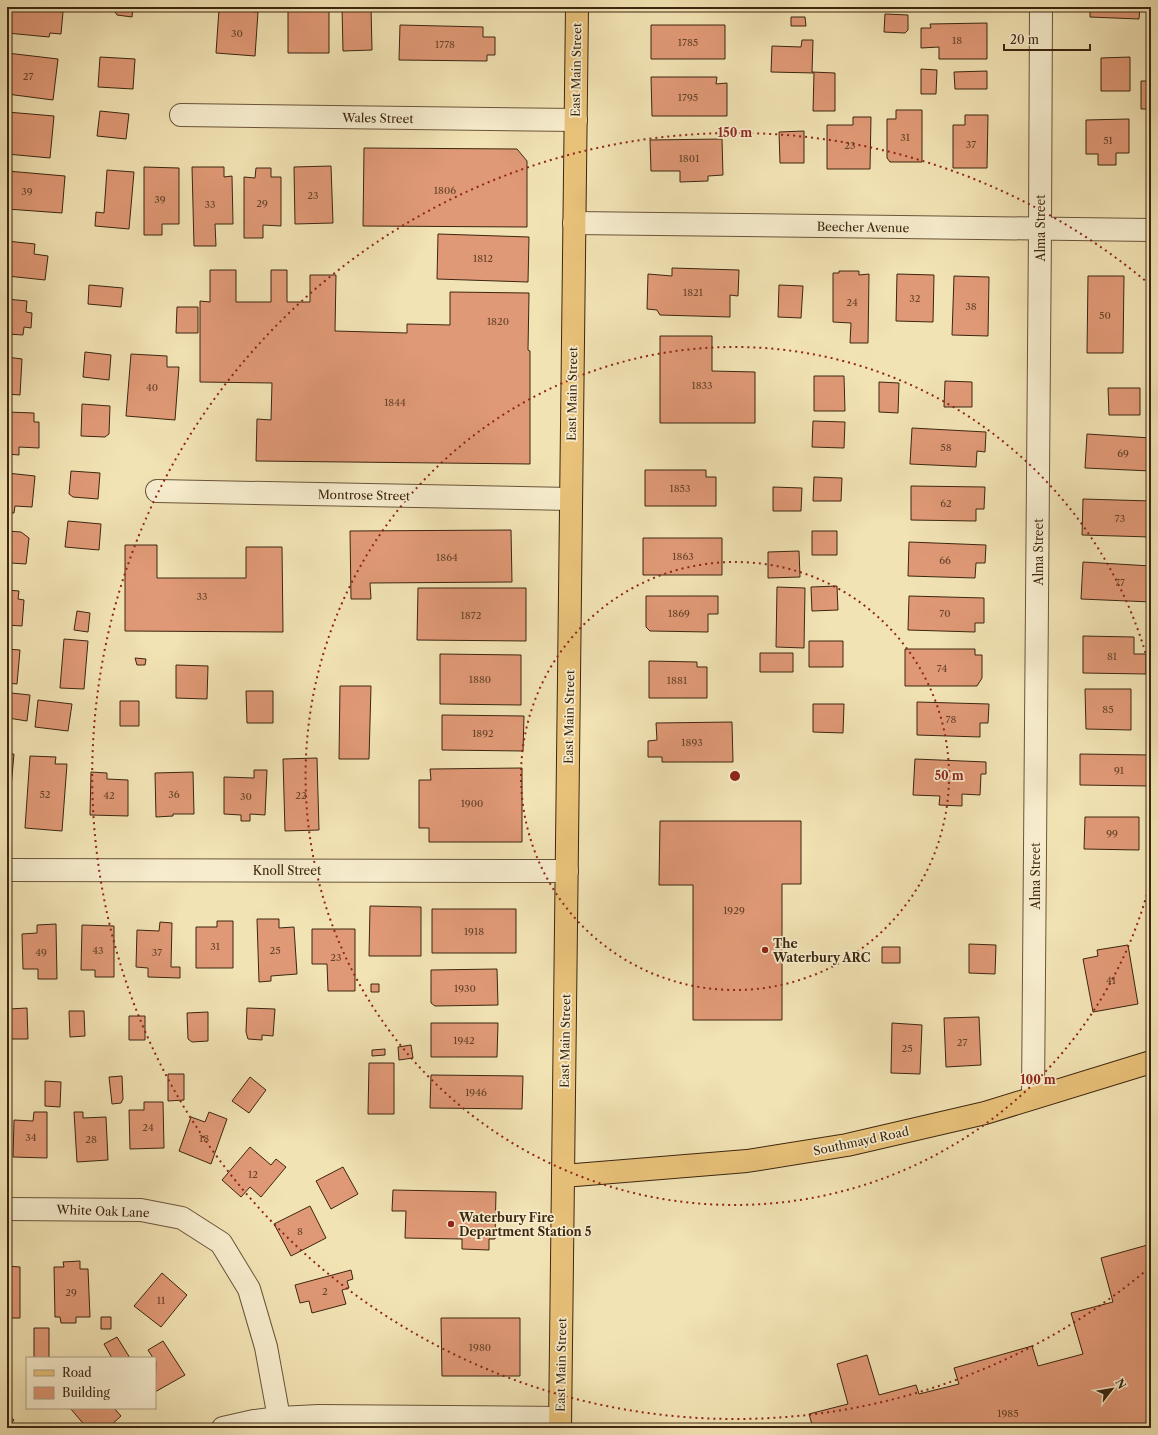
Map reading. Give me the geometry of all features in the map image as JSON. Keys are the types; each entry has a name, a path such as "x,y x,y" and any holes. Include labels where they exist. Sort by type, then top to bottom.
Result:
{"main road":[{"name":"East Main Street","path":"560,1423 577,7"},
{"name":"Southmayd Road","path":"563,1176 747,1161 847,1145 985,1113 1151,1062"}],"street":[{"name":"Alma Street","path":"1033,1098 1041,7"},
{"name":"Wales Street","path":"181,115 576,120"},
{"name":"Beecher Avenue","path":"574,224 1151,230"},
{"name":"Montrose Street","path":"157,491 571,499"},
{"name":"Knoll Street","path":"7,870 567,870"},
{"name":"White Oak Lane","path":"7,1209 141,1210 182,1218 221,1243 249,1289 266,1347 278,1418"},
{"path":"224,1428 254,1421 319,1416 560,1423"}],"building":[{"path":"8,7 53,7 53,11 63,12 61,34 50,33 49,37 7,33"},
{"path":"83,7 133,7 132,17 117,15 114,10"},
{"path":"288,7 329,7 329,53 288,53"},
{"path":"342,7 371,7 372,50 343,51"},
{"path":"1090,7 1140,7 1139,19 1090,17"},
{"path":"219,9 258,12 255,56 216,53"},
{"path":"885,14 908,15 908,30 905,33 884,32"},
{"path":"791,17 805,17 806,26 791,26"},
{"path":"987,23 987,59 939,59 939,47 921,48 921,28 931,28 930,24"},
{"path":"400,25 483,27 483,37 495,37 495,55 487,55 487,61 399,60"},
{"path":"651,25 725,25 725,59 651,59"},
{"path":"802,40 813,40 812,72 835,73 835,111 813,111 814,73 771,72 772,46 801,47"},
{"path":"7,53 58,59 53,100 7,94"},
{"path":"100,57 135,59 133,89 98,87"},
{"path":"1130,57 1130,91 1101,91 1101,58"},
{"path":"921,69 937,70 936,94 921,94"},
{"path":"987,71 987,89 955,89 954,72"},
{"path":"651,77 717,77 716,84 727,83 727,116 652,116"},
{"path":"1141,81 1151,81 1151,109 1141,109"},
{"path":"896,110 922,110 922,162 890,162 887,158 887,119 896,119"},
{"path":"100,111 129,114 126,139 97,136"},
{"path":"7,112 54,116 50,158 7,154"},
{"path":"965,115 988,115 987,168 953,168 953,125 965,125"},
{"path":"853,117 871,117 870,169 827,169 827,125 853,125"},
{"path":"1129,119 1129,153 1116,153 1116,165 1098,165 1098,154 1086,154 1086,120"},
{"path":"804,131 804,163 780,163 779,132"},
{"path":"722,139 723,175 708,176 708,181 680,182 680,171 651,171 650,140"},
{"path":"364,148 517,149 527,161 527,227 363,226"},
{"path":"331,166 333,223 295,224 294,167"},
{"path":"144,167 179,168 179,224 162,224 162,235 144,235"},
{"path":"192,167 224,167 224,177 232,176 233,224 215,224 216,246 194,246"},
{"path":"256,168 271,168 271,177 281,177 281,226 263,225 263,238 244,238 244,177 255,178"},
{"path":"107,170 134,172 129,229 95,226 96,212 104,213"},
{"path":"7,171 65,176 62,213 7,209"},
{"path":"438,234 529,237 528,282 437,279"},
{"path":"7,241 35,244 34,254 48,256 45,280 7,276"},
{"path":"672,268 739,270 738,296 730,295 730,317 660,315 657,310 647,309 648,274 672,276"},
{"path":"210,270 236,270 236,302 271,302 271,270 287,270 287,302 310,302 310,275 336,275 335,331 407,333 407,324 450,325 450,292 529,293 528,350 530,351 530,464 256,461 257,419 271,420 272,383 200,382 200,301 210,302"},
{"path":"839,271 859,271 859,275 869,274 868,343 850,343 851,323 833,322 833,273 839,273"},
{"path":"897,274 934,275 933,322 896,321"},
{"path":"954,276 989,277 988,336 952,335"},
{"path":"1088,276 1124,276 1123,353 1087,353"},
{"path":"89,285 123,288 121,307 88,304"},
{"path":"779,285 803,286 801,318 778,317"},
{"path":"7,299 27,301 26,312 32,313 31,328 24,327 23,335 7,334"},
{"path":"177,307 198,307 198,333 176,333"},
{"path":"660,336 712,336 712,371 755,372 755,423 660,423"},
{"path":"85,352 111,355 109,380 83,377"},
{"path":"131,354 167,356 167,367 179,367 175,420 126,416"},
{"path":"7,357 22,359 20,395 7,394"},
{"path":"814,376 844,376 845,411 814,411"},
{"path":"945,381 972,382 972,407 944,407"},
{"path":"879,382 899,383 898,413 879,412"},
{"path":"1148,387 1151,387 1151,418 1148,418"},
{"path":"1108,388 1140,388 1140,415 1109,415"},
{"path":"82,404 110,406 109,434 105,437 81,436"},
{"path":"7,412 34,413 34,422 39,422 39,448 19,447 19,455 7,454"},
{"path":"813,421 845,422 844,448 812,447"},
{"path":"912,428 986,432 985,452 977,451 976,467 910,464"},
{"path":"1087,434 1151,438 1151,471 1085,468"},
{"path":"645,470 706,470 706,477 716,477 716,506 645,506"},
{"path":"71,471 100,473 98,499 73,497 69,494"},
{"path":"7,473 35,476 32,507 15,506 14,513 7,513"},
{"path":"814,477 842,478 841,501 813,501"},
{"path":"911,486 985,487 984,509 976,509 976,521 911,520"},
{"path":"773,487 802,488 801,511 773,511"},
{"path":"1083,499 1151,501 1151,537 1082,535"},
{"path":"68,521 101,524 99,550 65,547"},
{"path":"511,530 512,582 370,583 371,599 351,599 350,531"},
{"path":"7,531 21,532 29,538 26,564 11,563 10,572 7,571"},
{"path":"812,531 837,531 837,555 812,555"},
{"path":"643,538 722,538 722,575 643,575"},
{"path":"909,542 986,545 985,563 976,563 975,578 908,576"},
{"path":"125,545 157,545 157,578 246,578 246,547 282,547 283,632 125,631"},
{"path":"799,551 800,577 768,578 768,552"},
{"path":"1083,562 1151,566 1151,602 1081,599"},
{"path":"837,586 838,610 812,611 811,587"},
{"path":"777,587 805,588 804,648 776,647"},
{"path":"418,588 526,588 526,641 417,640"},
{"path":"7,590 19,591 18,599 24,600 22,626 7,625"},
{"path":"646,596 718,596 718,614 708,614 708,632 650,631 646,627"},
{"path":"909,596 984,598 984,623 975,623 975,632 908,630"},
{"path":"77,611 90,613 88,632 74,630"},
{"path":"1083,636 1134,637 1134,654 1146,654 1146,674 1083,673"},
{"path":"64,639 88,641 84,689 60,688"},
{"path":"809,641 843,641 843,667 809,667"},
{"path":"7,649 20,650 17,684 7,683"},
{"path":"905,649 975,649 975,655 982,655 982,678 977,686 905,686"},
{"path":"760,653 793,653 793,672 760,672"},
{"path":"440,654 521,655 521,705 440,704"},
{"path":"135,658 146,659 145,665 137,665"},
{"path":"649,661 697,662 697,667 707,667 707,698 649,698"},
{"path":"176,665 208,666 207,699 176,698"},
{"path":"340,686 371,686 369,759 339,759"},
{"path":"1085,689 1131,689 1131,730 1086,729"},
{"path":"246,691 273,691 273,723 247,723"},
{"path":"11,693 30,695 27,721 8,718"},
{"path":"38,700 72,704 68,731 35,727"},
{"path":"120,701 139,701 139,726 120,726"},
{"path":"917,702 989,704 988,723 980,723 980,737 917,735"},
{"path":"813,704 844,704 843,733 813,732"},
{"path":"442,715 524,716 523,751 442,750"},
{"path":"732,722 733,762 662,762 662,757 648,757 648,741 657,740 656,723"},
{"path":"7,754 14,754 7,832"},
{"path":"1080,754 1151,755 1151,786 1080,785"},
{"path":"30,756 56,757 55,764 67,764 62,831 25,828"},
{"path":"317,758 319,830 285,831 283,759"},
{"path":"915,759 986,762 986,774 981,774 980,795 962,794 962,806 939,805 940,796 913,795"},
{"path":"522,768 522,842 429,842 429,828 419,828 419,780 431,780 430,769"},
{"path":"254,770 267,770 265,815 250,814 250,821 241,821 241,815 224,814 224,777 254,778"},
{"path":"91,772 107,773 107,779 128,780 128,816 90,815"},
{"path":"193,772 194,814 173,814 173,816 156,817 155,773"},
{"path":"1085,817 1139,817 1139,850 1084,849"},
{"path":"660,821 801,821 801,884 782,884 782,1020 693,1020 693,885 659,885"},
{"path":"370,906 421,907 421,956 369,956"},
{"path":"432,909 516,909 516,953 432,953"},
{"path":"257,919 279,919 279,928 294,927 297,974 271,976 271,981 259,982"},
{"path":"217,921 233,921 233,968 196,968 196,927 217,927"},
{"path":"160,922 172,923 171,967 180,967 180,978 148,977 148,968 136,967 137,930 159,931"},
{"path":"56,924 57,979 38,979 38,969 23,969 22,934 37,933 37,925"},
{"path":"82,925 114,926 114,977 95,977 95,970 81,970"},
{"path":"312,929 355,929 355,991 328,991 327,964 312,964"},
{"path":"969,944 996,945 995,974 969,973"},
{"path":"1128,945 1138,1004 1093,1012 1083,959 1098,956 1097,950"},
{"path":"882,947 900,947 900,963 882,963"},
{"path":"497,969 498,1005 435,1006 431,1003 431,970"},
{"path":"371,984 379,984 379,992 371,992"},
{"path":"27,1008 28,1039 10,1039 9,1009"},
{"path":"247,1008 275,1009 273,1036 262,1035 262,1040 248,1039 246,1032"},
{"path":"69,1011 84,1011 85,1036 70,1037"},
{"path":"208,1012 208,1041 192,1042 188,1039 187,1013"},
{"path":"129,1016 145,1016 145,1040 129,1040"},
{"path":"979,1017 981,1065 946,1067 944,1018"},
{"path":"431,1023 498,1023 497,1057 431,1057"},
{"path":"892,1023 922,1025 920,1074 891,1073"},
{"path":"411,1045 413,1058 399,1060 398,1047"},
{"path":"385,1049 385,1055 372,1056 372,1050"},
{"path":"369,1063 394,1063 394,1114 368,1114"},
{"path":"168,1074 184,1074 184,1100 168,1101"},
{"path":"431,1075 523,1076 522,1109 430,1108"},
{"path":"122,1076 123,1099 121,1103 112,1104 109,1077"},
{"path":"250,1077 266,1090 249,1113 232,1101"},
{"path":"45,1081 61,1082 60,1107 45,1106"},
{"path":"144,1102 163,1102 164,1148 130,1149 129,1110 144,1110"},
{"path":"34,1112 47,1112 47,1158 13,1157 14,1120 33,1121"},
{"path":"74,1112 83,1112 83,1118 106,1117 108,1160 77,1162"},
{"path":"209,1112 227,1119 211,1164 179,1151 191,1117 205,1122"},
{"path":"250,1147 271,1165 276,1159 286,1167 261,1197 250,1187 241,1197 222,1180"},
{"path":"343,1167 358,1194 331,1209 316,1181"},
{"name":"Waterbury Fire Department Station 5","path":"393,1190 496,1192 495,1239 489,1239 489,1250 462,1249 462,1239 405,1238 406,1211 392,1211"},
{"path":"310,1206 326,1238 291,1256 274,1224"},
{"path":"1151,1244 1151,1428 813,1428 809,1414 848,1404 837,1364 867,1355 879,1395 916,1385 919,1394 959,1384 954,1368 1032,1346 1038,1366 1083,1354 1071,1313 1113,1302 1101,1258"},
{"path":"7,1261 8,1266 20,1267 20,1318 7,1318"},
{"path":"80,1261 80,1269 88,1269 90,1317 76,1317 76,1323 61,1323 60,1317 55,1317 54,1267 64,1267 63,1262"},
{"path":"351,1270 353,1279 347,1281 349,1288 342,1290 346,1304 312,1313 309,1301 300,1303 295,1285"},
{"path":"162,1273 187,1295 161,1327 134,1306"},
{"path":"101,1317 111,1317 111,1329 101,1329"},
{"path":"441,1318 520,1318 520,1376 442,1376"},
{"path":"34,1328 49,1328 49,1357 34,1357"},
{"path":"117,1337 129,1357 111,1357 104,1344"},
{"path":"163,1341 185,1375 156,1391 156,1357 152,1357 148,1350"},
{"path":"71,1409 115,1409 121,1416 108,1428 87,1428"},
{"path":"7,1414 14,1420 8,1428 7,1428"}],"place":[{"name":"The Waterbury ARC","path":"765,950"},
{"name":"Waterbury Fire Department Station 5","path":"451,1224"}]}
